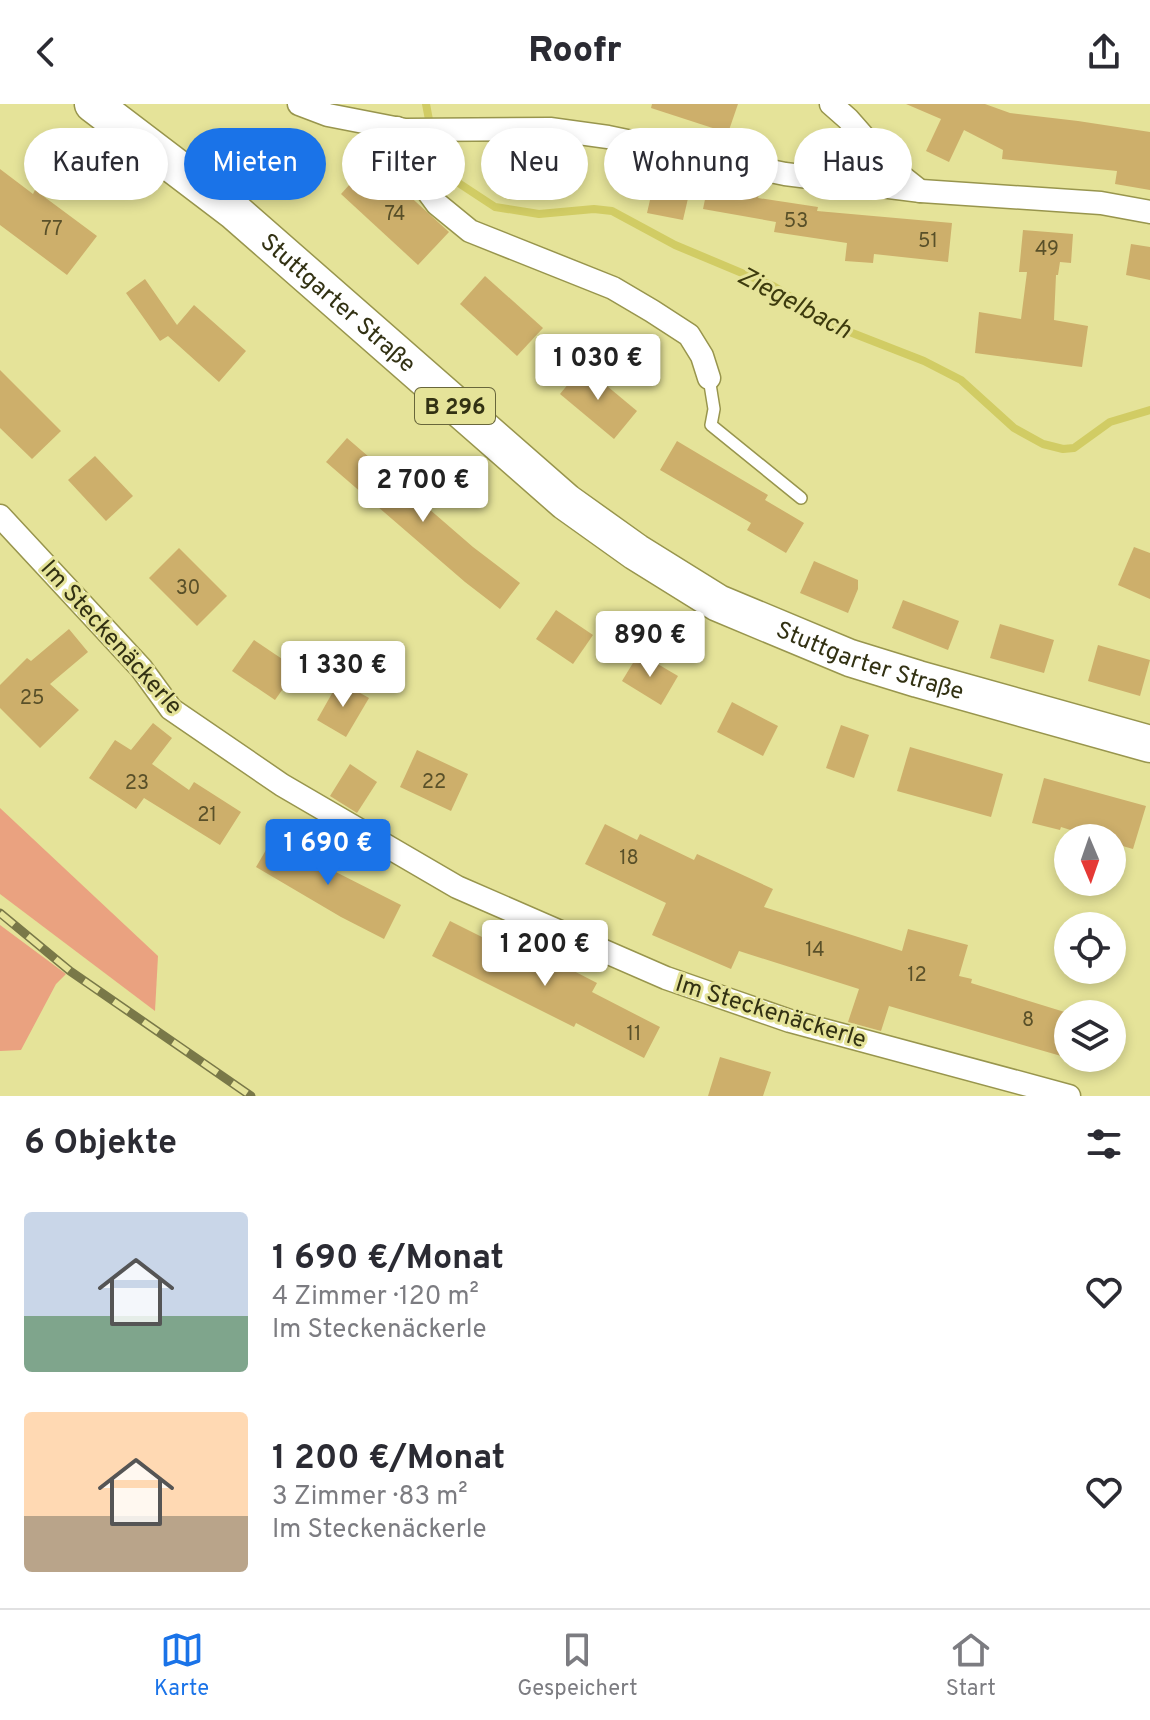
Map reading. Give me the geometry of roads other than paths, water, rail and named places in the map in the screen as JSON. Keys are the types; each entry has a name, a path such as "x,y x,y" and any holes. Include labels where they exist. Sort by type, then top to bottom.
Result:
{"main road":[{"name":"Stuttgarter Straße","path":"93,104 235,212 566,502 636,552 718,603 850,658 1150,744"}],"street":[{"path":"299,104 328,115 396,128"},
{"path":"831,104 850,112 891,168 921,191"},
{"path":"465,131 550,129 608,137 785,174 921,191 1101,203 1150,212"},
{"path":"434,200 470,231 613,288 652,311 689,335 702,356 709,378"},
{"name":"Im Steckenäckerle","path":"0,516 141,668 171,709 282,785 457,887 679,983 790,1021 1069,1096"}],"lane":[{"path":"709,378 714,409 711,425 801,498"}],"waterway":[{"name":"Ziegelbach","path":"426,104 433,141 441,161 457,182 495,207 539,214 594,209 612,211 675,245 773,286 842,329 924,361 961,380 1014,428 1043,444 1074,448 1110,422 1150,410"}],"railway":[{"path":"0,913 70,971 251,1096"}]}
